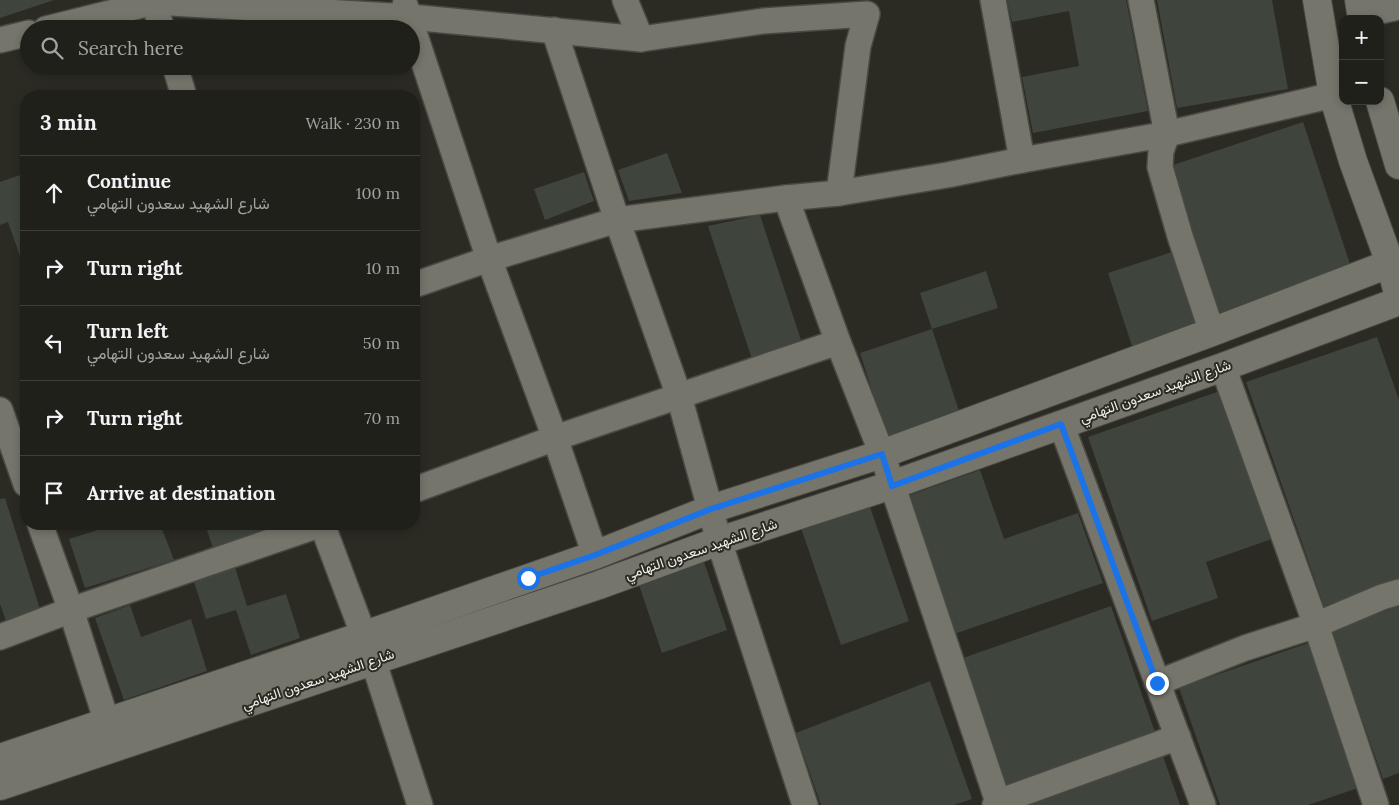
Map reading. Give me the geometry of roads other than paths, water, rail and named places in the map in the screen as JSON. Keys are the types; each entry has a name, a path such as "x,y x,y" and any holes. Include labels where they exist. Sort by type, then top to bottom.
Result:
{"street":[{"path":"625,0 641,39"},
{"path":"993,0 1022,160"},
{"path":"1142,0 1167,134 1160,151 1160,167 1180,236 1212,332"},
{"path":"1317,0 1333,94 1353,161 1395,262 1399,297"},
{"path":"80,20 153,1 407,9 554,30 641,39 764,10 869,7 858,46 839,193"},
{"path":"153,1 159,20"},
{"path":"1361,11 1399,7"},
{"path":"554,30 617,220 679,396 719,541 805,805"},
{"path":"0,40 20,35"},
{"path":"420,49 489,259 555,438 595,555"},
{"path":"178,75 182,90"},
{"path":"420,282 617,220 839,193 947,175 1167,134 1333,94"},
{"path":"1381,105 1399,165"},
{"path":"786,198 838,342 882,454 997,803 1178,737"},
{"name":"شارع الشهيد سعدون التهامي","path":"0,786 115,748 369,648 711,509 882,454 1395,262"},
{"name":"شارع الشهيد سعدون التهامي","path":"0,758 107,722 599,585 719,541 892,486 1223,367 1399,301"},
{"path":"420,488 555,438 838,342"},
{"path":"1223,367 1316,625 1376,805"},
{"path":"0,410 20,467"},
{"path":"1061,424 1203,805"},
{"path":"42,530 71,610 115,748"},
{"path":"0,637 71,610 304,530"},
{"path":"324,530 369,648 420,805"},
{"path":"1157,683 1245,648 1316,625 1382,597 1399,592"}]}
